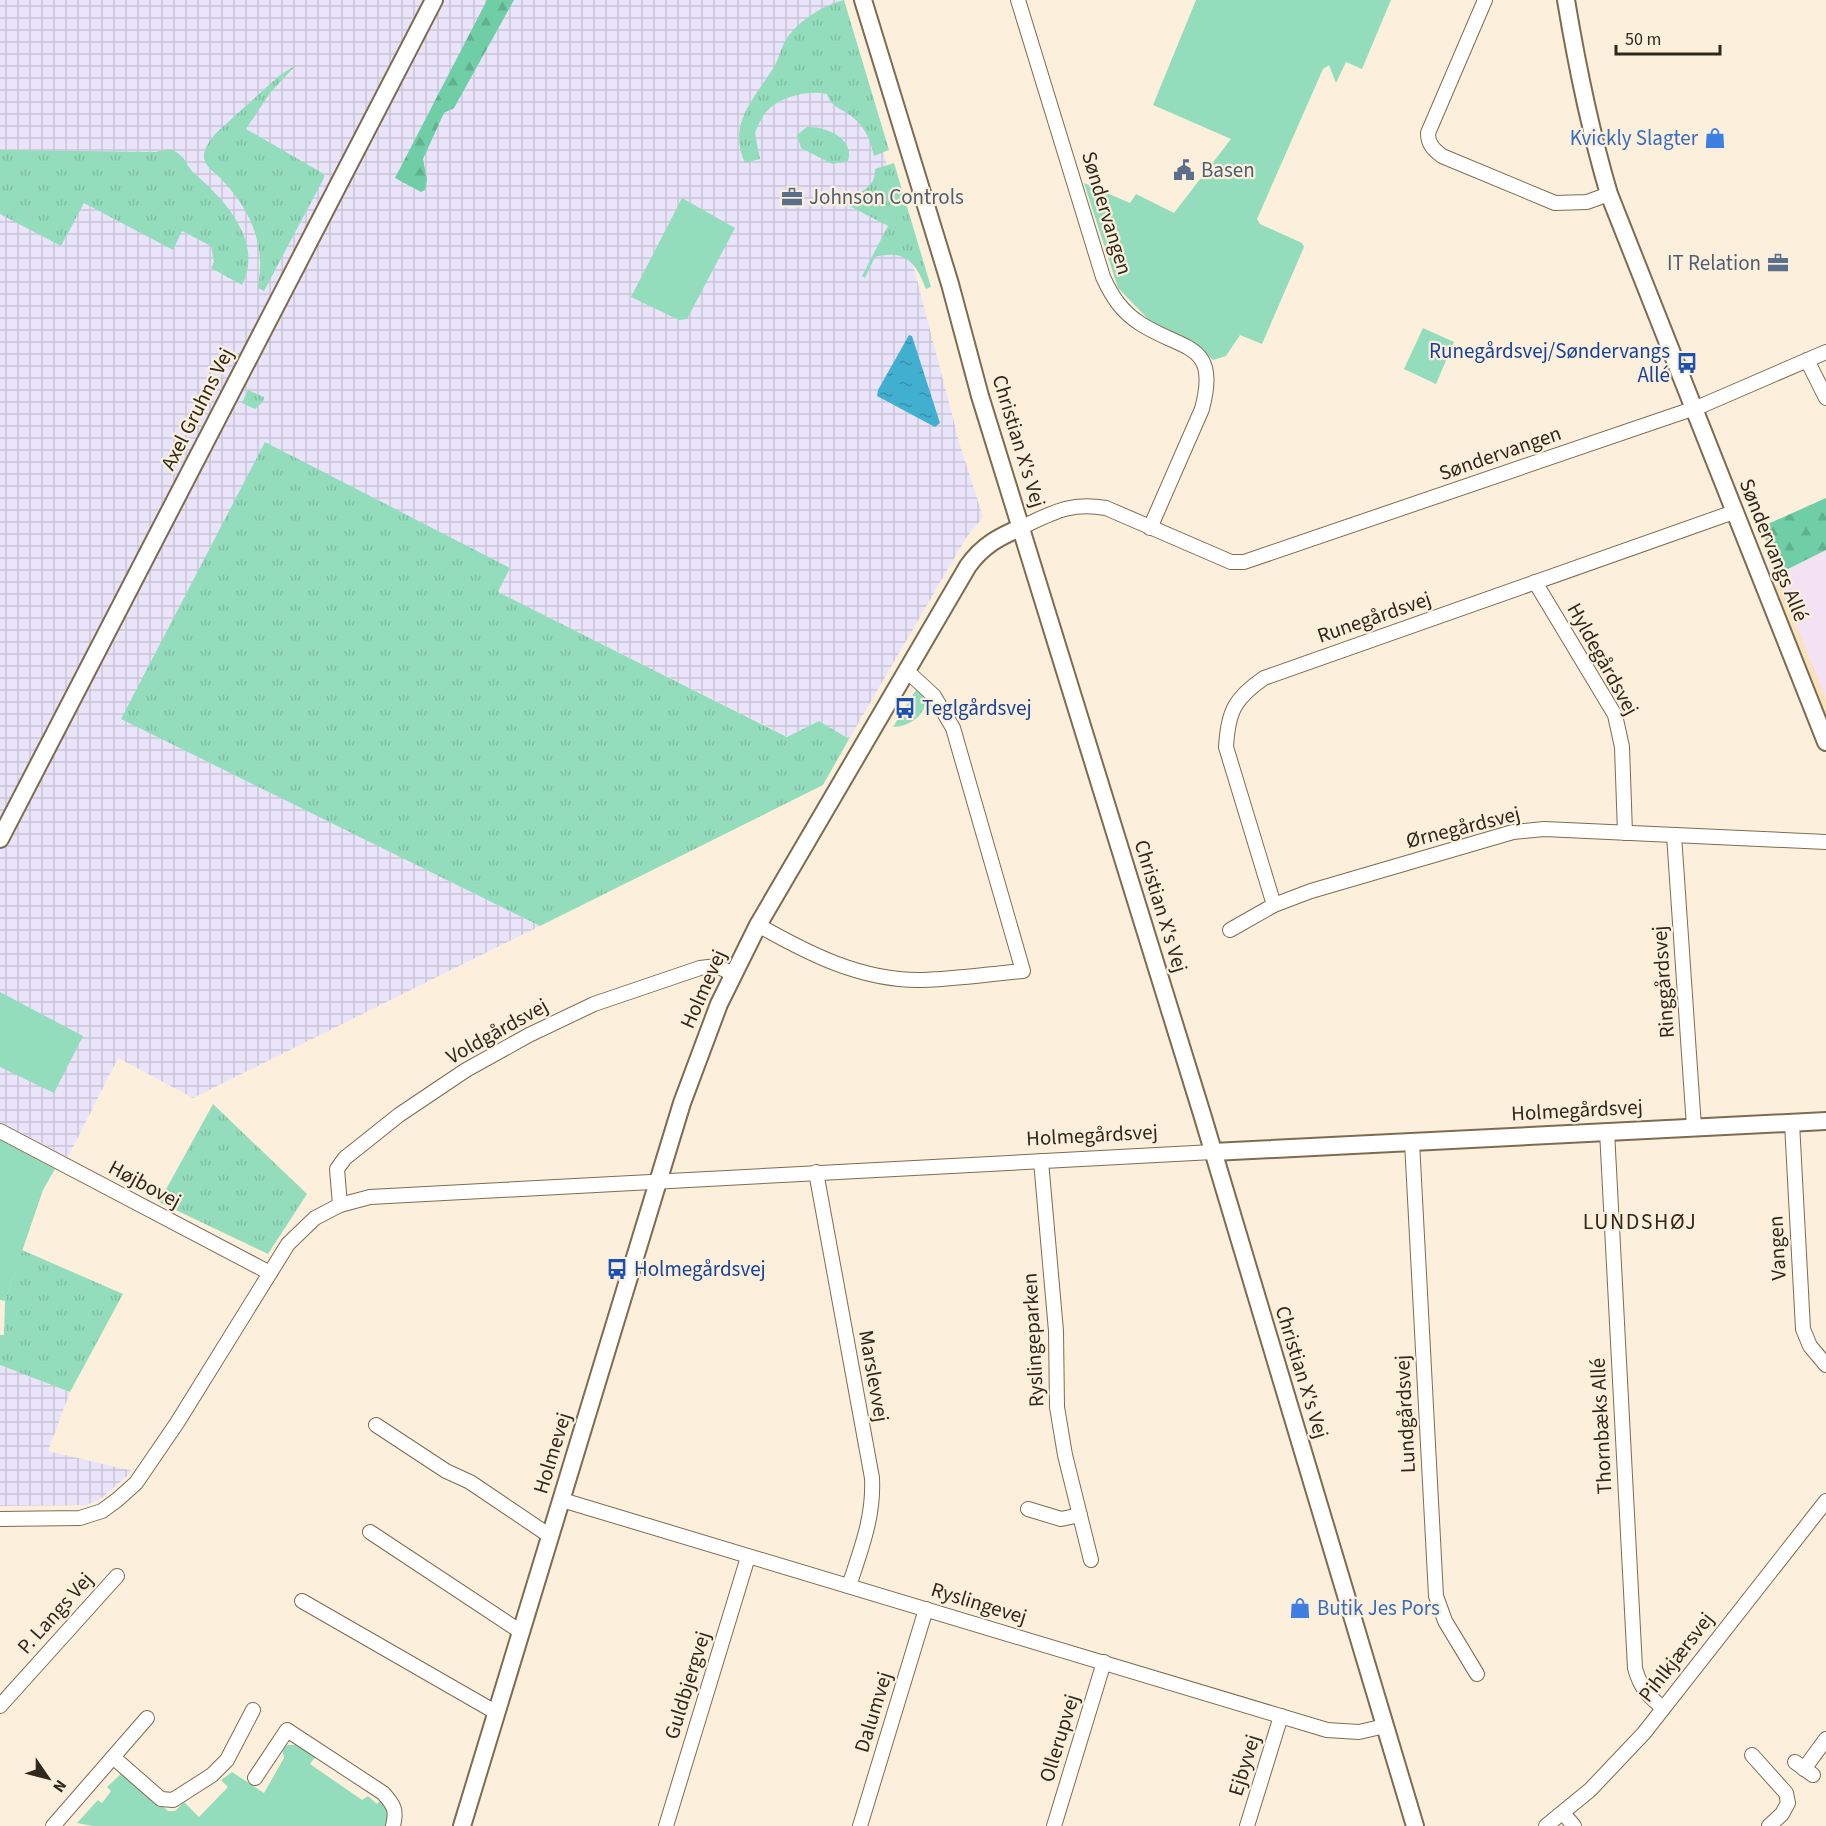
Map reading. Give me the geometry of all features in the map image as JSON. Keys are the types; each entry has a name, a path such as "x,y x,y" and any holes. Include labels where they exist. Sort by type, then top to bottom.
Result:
{"street":[{"name":"Axel Gruhns Vej","path":"0,839 434,0"},
{"name":"Christian X's Vej","path":"863,0 950,284 980,396 1214,1152 1416,1826"},
{"name":"Søndervangen","path":"1018,0 1103,278 1113,299 1141,324 1187,345 1200,358 1207,371 1208,388 1202,409 1150,528"},
{"path":"1485,0 1428,133 1428,141 1433,150 1442,156 1555,203 1587,202 1609,194"},
{"name":"Søndervangs Allé","path":"1566,0 1594,144 1609,194 1826,742"},
{"path":"1694,408 1826,352"},
{"path":"1807,360 1826,398"},
{"name":"Søndervangen","path":"1022,527 1062,508 1087,505 1106,508 1231,562 1244,562 1694,408"},
{"name":"Runegårdsvej","path":"1274,906 1226,747 1227,726 1233,706 1248,689 1264,678 1734,512"},
{"name":"Holmevej","path":"462,1826 695,1065 733,974 758,925 978,551 995,538 1022,527"},
{"name":"Hyldegårdsvej","path":"1535,582 1615,715 1622,747 1626,833"},
{"path":"758,925 828,961 868,974 920,980 1023,971 953,728 934,696 906,671"},
{"name":"Ørnegårdsvej","path":"1230,930 1274,906 1322,888 1512,832 1544,829 1826,842"},
{"name":"Ringgårdsvej","path":"1674,835 1694,1127"},
{"name":"Voldgårdsvej","path":"340,1204 337,1169 345,1158 399,1115 466,1070 529,1035 594,1004 700,968 717,966 733,974"},
{"name":"Holmegårdsvej","path":"0,1519 80,1518 102,1511 136,1483 177,1423 270,1273 301,1228 340,1204 370,1197 658,1184 816,1172 1826,1121"},
{"name":"Vangen","path":"1792,1123 1803,1329 1810,1346 1826,1365"},
{"name":"Højbovej","path":"0,1131 270,1273"},
{"name":"Thornbæks Allé","path":"1607,1131 1635,1668 1639,1684 1646,1695 1663,1708"},
{"name":"Lundgårdsvej","path":"1412,1142 1436,1596 1445,1621 1477,1674"},
{"name":"Ryslingeparken","path":"1041,1161 1056,1331 1057,1407 1065,1455 1091,1560"},
{"name":"Marslevvej","path":"816,1172 872,1478 873,1499 870,1522 849,1586"},
{"name":"Holmevej","path":"376,1425 446,1471 470,1482 550,1536"},
{"name":"Ryslingevej","path":"562,1500 1281,1716 1345,1733 1385,1726"},
{"name":"Pihlkjærsvej","path":"1546,1826 1622,1758 1826,1501"},
{"path":"1028,1509 1061,1519 1080,1515"},
{"path":"370,1532 521,1632"},
{"name":"Guldbjergvej","path":"666,1826 748,1557"},
{"name":"P. Langs Vej","path":"0,1706 117,1576"},
{"path":"302,1602 497,1713"},
{"name":"Dalumvej","path":"860,1826 926,1609"},
{"name":"Ollerupvej","path":"1054,1826 1104,1662"},
{"path":"113,1757 161,1799 173,1800 212,1774 227,1760 253,1710"},
{"name":"Ejbyvej","path":"1247,1826 1281,1716"},
{"path":"53,1826 147,1718"},
{"path":"255,1778 287,1730 383,1793 393,1804 397,1813 393,1826"},
{"path":"1804,1769 1826,1739"},
{"path":"1752,1755 1786,1793 1788,1803 1782,1814 1769,1826"},
{"path":"1563,1813 1574,1826"}],"shaded area":[{"path":"0,0 844,0 960,445 983,517 966,538 849,739 819,721 788,737 498,592 510,568 122,719 540,926 193,1098 118,1058 68,1157 0,1122"},
{"path":"1826,550 1826,699 1776,575"},
{"path":"1826,562 1826,721 1765,590"},
{"path":"0,1365 70,1392 48,1451 133,1471 99,1500 86,1505 0,1506"}],"green space":[{"path":"487,0 514,0 454,108 444,113 423,159 427,179 425,190 421,192 395,178"},
{"path":"844,0 889,150 874,156 869,138 860,124 833,105 827,94 812,93 789,97 767,111 755,133 760,159 745,163 740,149 739,136 745,112 774,67 787,38 812,14"},
{"path":"1196,0 1391,0 1362,69 1346,62 1336,83 1329,65 1323,69 1257,219 1260,224 1302,243 1304,247 1262,344 1240,335 1226,356 1213,360 1191,340 1151,322 1118,288 1084,183 1130,203 1136,194 1174,213 1231,139 1153,105"},
{"path":"296,65 270,93 246,129 324,174 324,178 264,291 258,288 260,257 254,229 241,203 207,165 204,155 207,145 215,134 280,75"},
{"path":"807,127 830,131 837,135 847,146 848,161 832,164 801,148 797,135"},
{"path":"170,149 182,157 191,170 218,196 238,223 245,238 248,253 248,269 242,285 211,268 214,262 211,246 182,231 173,250 84,203 61,246 0,214 0,150 155,152"},
{"path":"894,163 931,287 926,289 914,265 895,255 875,257 865,278 862,276 888,226 830,196 845,196 866,189 871,184 875,169"},
{"path":"682,198 735,228 687,319 679,320 631,297"},
{"path":"1423,328 1454,342 1436,384 1404,369"},
{"path":"248,390 264,397 263,402 255,409 242,403"},
{"path":"265,442 510,568 498,592 787,737 819,721 849,739 823,785 540,926 121,719"},
{"path":"1826,498 1826,550 1778,574 1761,527"},
{"path":"916,690 924,694 922,712 912,721 893,727"},
{"path":"0,992 83,1036 54,1093 0,1067"},
{"path":"213,1104 307,1194 268,1254 159,1202"},
{"path":"0,1140 55,1169 43,1190 5,1301 0,1300"},
{"path":"22,1250 123,1294 70,1392 0,1365 0,1335 4,1335 5,1301"},
{"path":"296,1745 316,1756 310,1764 362,1800 368,1796 377,1804 381,1800 388,1804 388,1826 93,1826 77,1823 98,1800 102,1803 111,1791 107,1787 123,1772 168,1811 175,1811 184,1802 199,1817 228,1787 221,1780 232,1772 264,1793 284,1758 282,1748"}],"water":[{"path":"909,335 912,336 940,423 935,427 877,396 878,390"}],"place":[{"name":"Kvickly Slagter","path":"1715,138"},
{"name":"Basen","path":"1184,170"},
{"name":"Johnson Controls","path":"792,197"},
{"name":"IT Relation","path":"1778,263"},
{"name":"Runegårdsvej/Søndervangs Allé","path":"1687,363"},
{"name":"Teglgårdsvej","path":"905,708"},
{"name":"Holmegårdsvej","path":"617,1269"},
{"name":"Butik Jes Pors","path":"1300,1608"}],"district":[{"name":"LUNDSHØJ","path":"1640,1222"}]}
